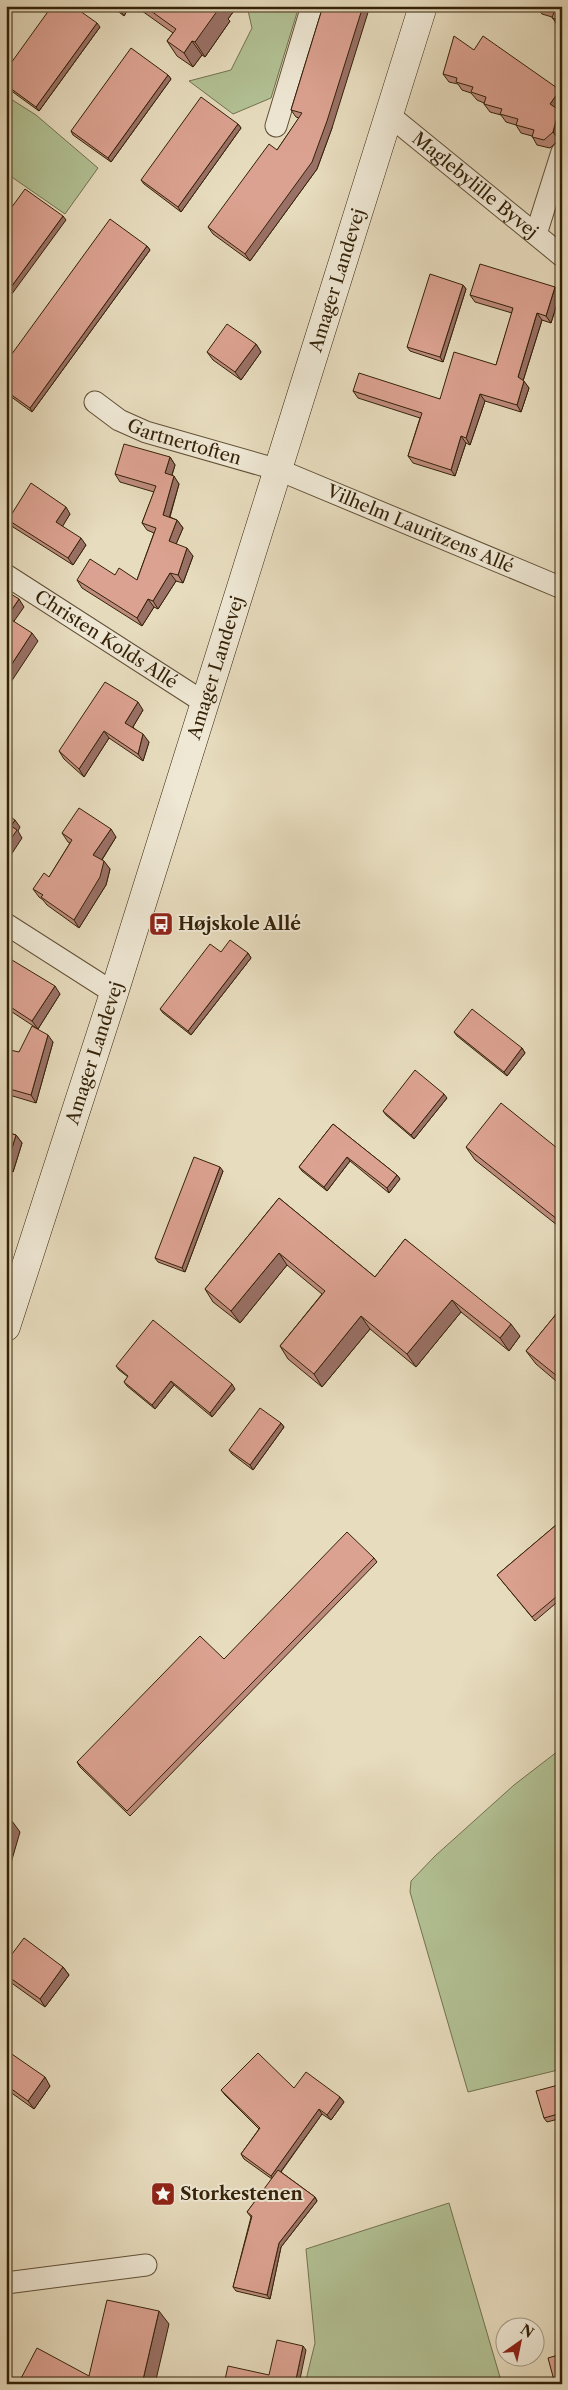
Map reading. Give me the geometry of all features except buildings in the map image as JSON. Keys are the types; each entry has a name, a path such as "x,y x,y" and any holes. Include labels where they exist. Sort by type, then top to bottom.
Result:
{"street":[{"path":"276,126 312,6"},
{"name":"Amager Landevej","path":"6,1327 114,993 424,6"},
{"name":"Maglebylille Byvej","path":"389,115 562,256"},
{"path":"536,234 562,152"},
{"name":"Gartnertoften","path":"95,402 119,420 146,432 279,470"},
{"name":"Vilhelm Lauritzens Allé","path":"279,470 562,588"},
{"name":"Christen Kolds Allé","path":"6,575 205,703"},
{"path":"6,924 114,993"},
{"path":"6,2283 146,2265"}],"green space":[{"path":"247,6 299,6 271,98 233,114 189,81 231,70 252,28"},
{"path":"6,96 36,115 98,168 65,214 6,173"},
{"path":"562,1748 562,2069 468,2092 410,1892 411,1881 435,1856 514,1785"},
{"path":"449,2203 502,2384 305,2384 315,2343 306,2249"}],"place":[{"name":"Højskole Allé","path":"161,924"},
{"name":"Storkestenen","path":"163,2194"}]}
